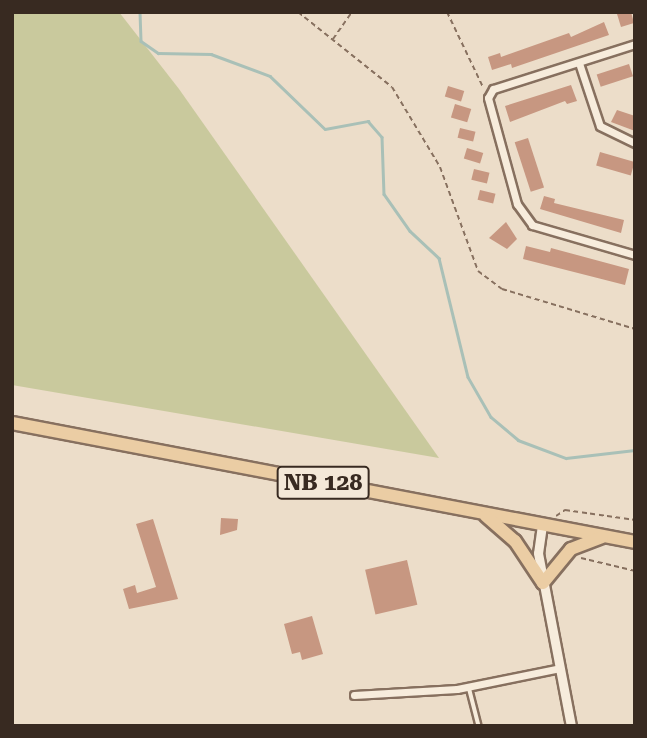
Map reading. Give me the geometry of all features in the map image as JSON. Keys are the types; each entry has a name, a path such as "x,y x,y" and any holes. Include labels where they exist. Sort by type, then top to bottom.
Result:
{"main road":[{"name":"NB 128","path":"12,423 635,542"},
{"path":"482,514 515,541 543,583 570,549 606,536"}],"street":[{"path":"635,44 493,89 488,98 517,204 532,225 635,255"},
{"path":"579,63 600,126 635,143"},
{"path":"542,525 538,553 570,726"},
{"path":"354,695 468,686 560,668"}],"lane":[{"path":"468,686 479,726"}],"path":[{"path":"298,12 392,87 440,167 478,271 502,289 635,330"},
{"path":"332,39 352,12"},
{"path":"447,12 488,98"},
{"path":"565,510 635,520"}],"green space":[{"path":"12,12 119,12 179,89 439,458 12,385"}],"building":[{"path":"631,12 634,23 621,27 617,14"},
{"path":"604,22 609,35 512,68 511,64 492,70 488,57 500,53 501,57 569,33 571,37"},
{"path":"629,64 633,76 601,87 597,75"},
{"path":"571,85 577,101 567,104 565,101 510,122 505,106"},
{"path":"448,86 464,91 461,101 445,97"},
{"path":"455,104 471,109 467,122 451,117"},
{"path":"617,110 635,116 635,131 611,122"},
{"path":"460,128 476,132 473,142 458,138"},
{"path":"528,138 544,187 531,192 515,142"},
{"path":"467,148 483,153 480,163 464,159"},
{"path":"600,152 635,162 631,175 596,165"},
{"path":"474,169 490,173 487,184 471,180"},
{"path":"480,190 496,194 493,204 478,200"},
{"path":"544,196 555,199 554,203 624,220 621,233 540,209"},
{"path":"506,222 517,239 507,249 489,238"},
{"path":"526,246 550,252 551,248 629,269 625,285 523,259"},
{"path":"221,518 238,519 237,530 220,535"},
{"path":"153,519 178,599 129,609 123,589 135,585 137,593 156,587 136,524"},
{"path":"407,560 417,605 375,614 365,570"},
{"path":"312,616 323,654 302,660 300,652 292,654 284,624"}],"waterway":[{"path":"140,12 141,41 158,53 211,54 270,76 325,129 368,121 382,137 384,194 410,231 439,258 468,377 491,417 518,440 566,458 635,450"}]}
